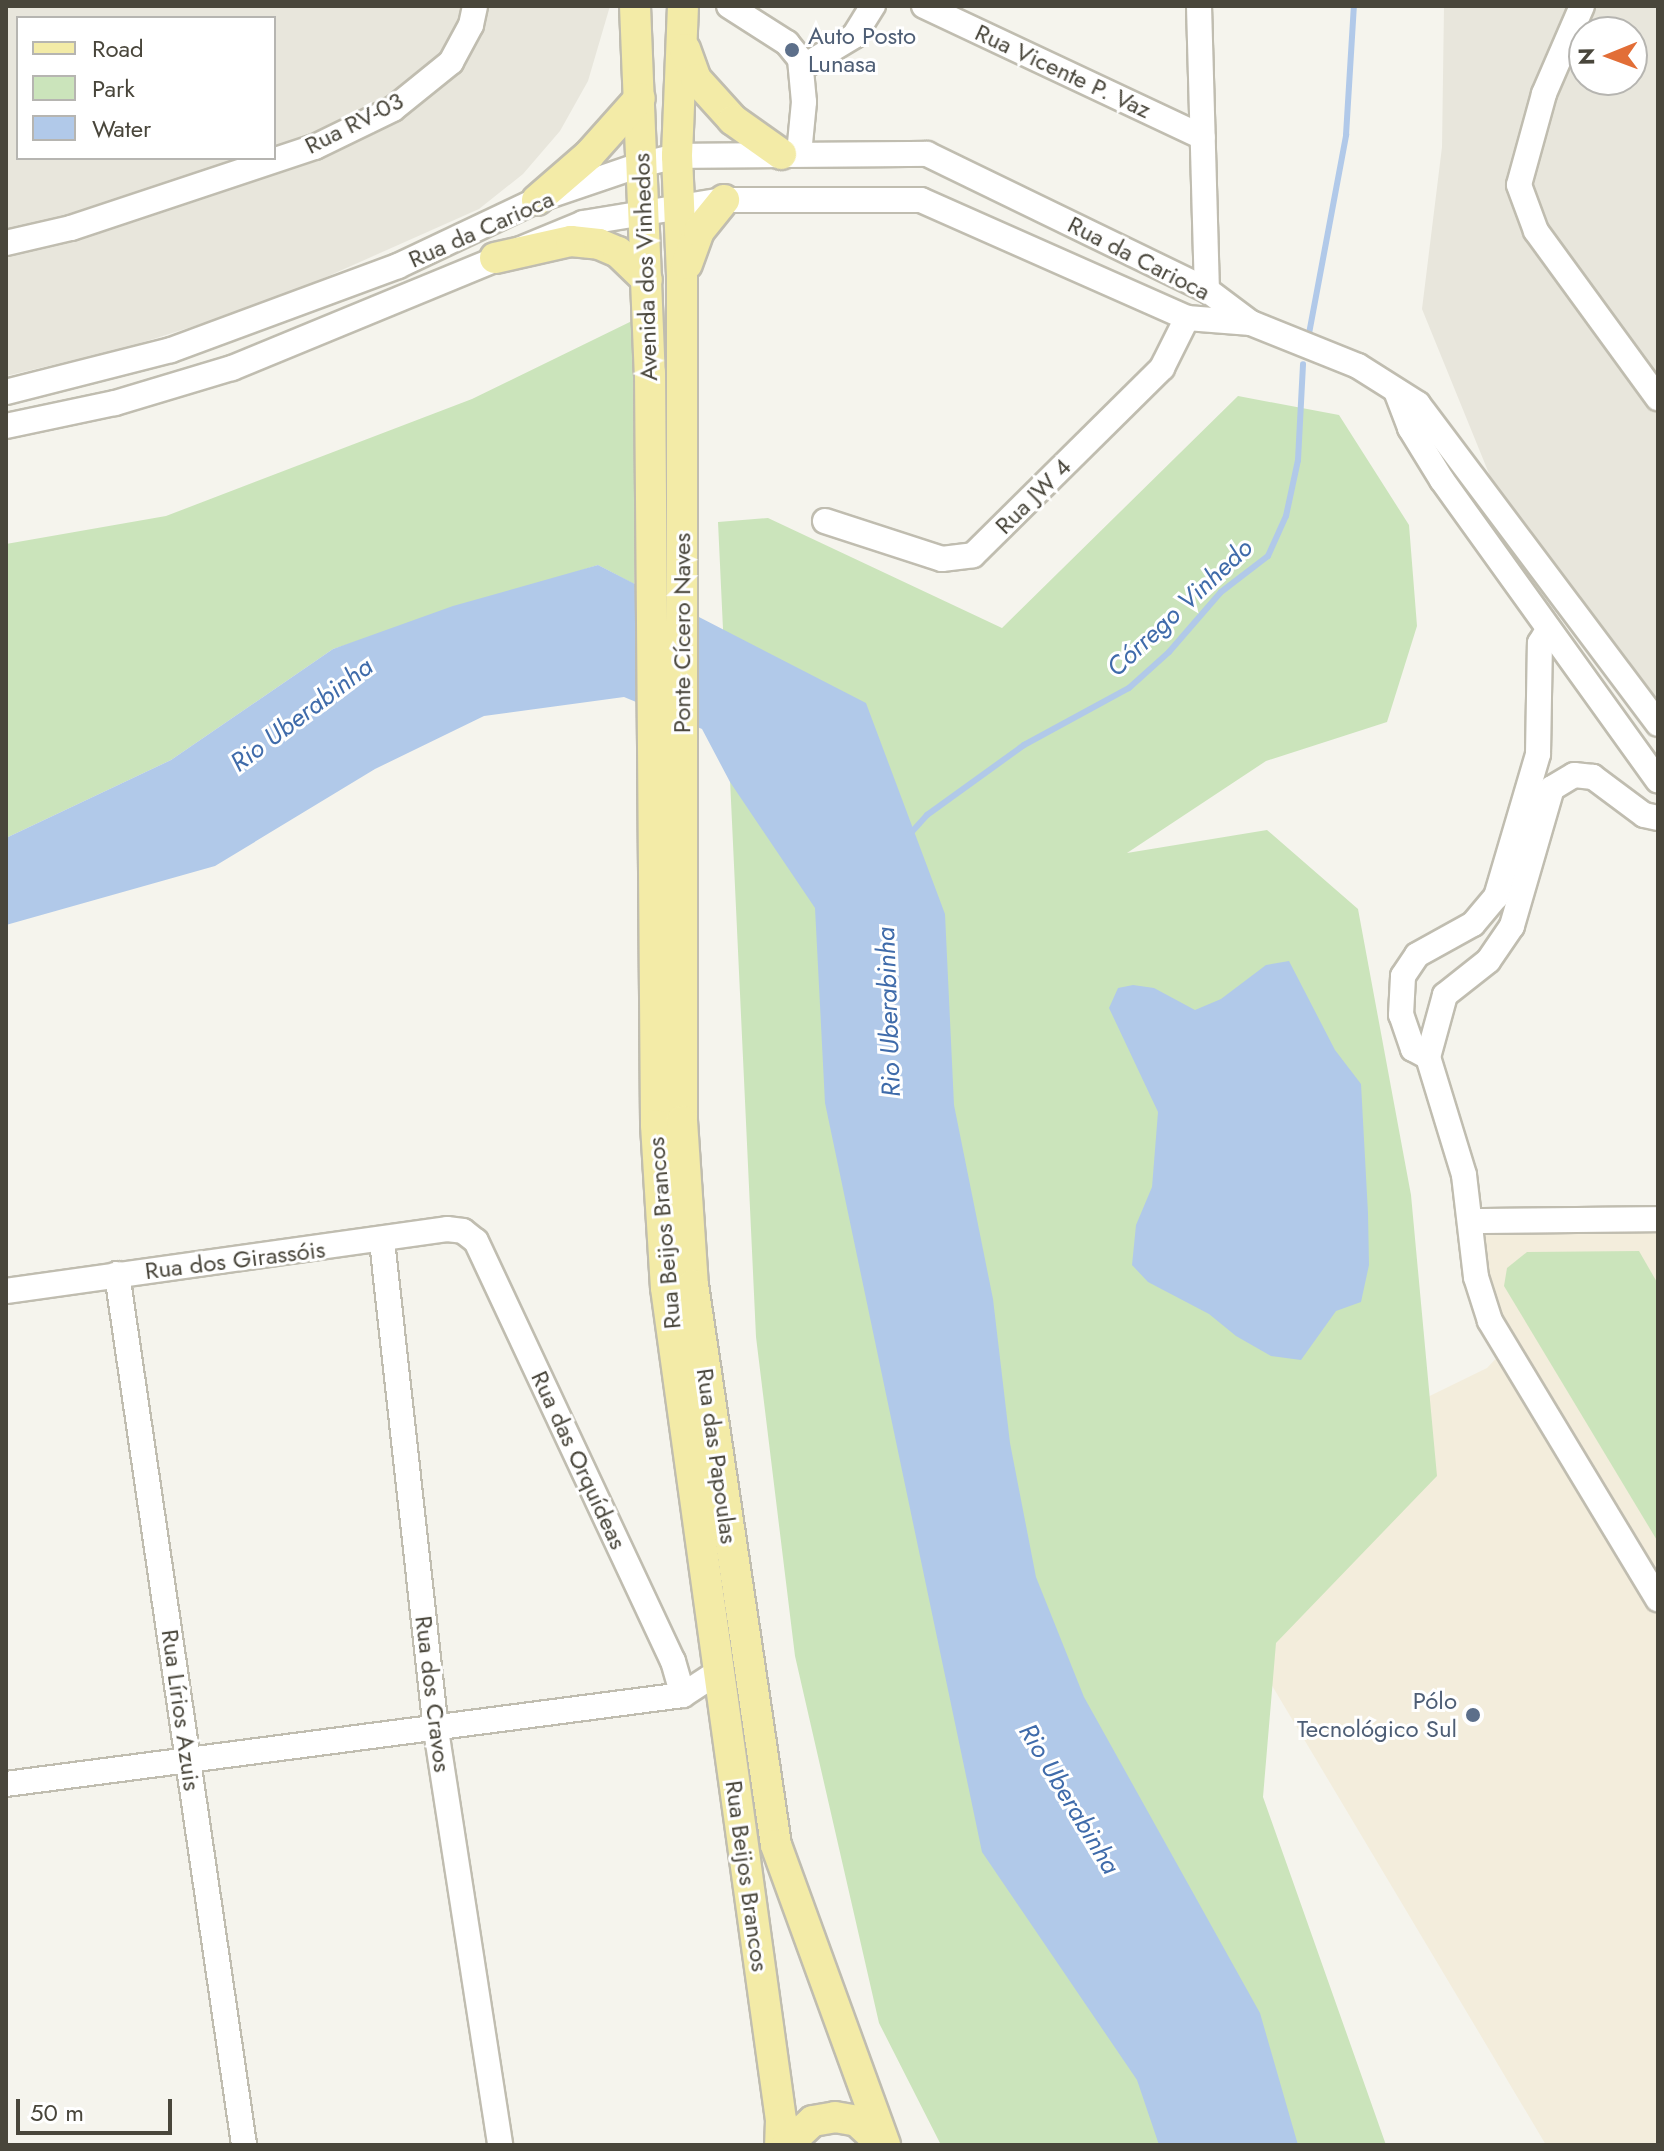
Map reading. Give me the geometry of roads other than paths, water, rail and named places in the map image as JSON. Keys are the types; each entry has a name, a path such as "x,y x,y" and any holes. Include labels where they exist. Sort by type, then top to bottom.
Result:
{"main road":[{"name":"Avenida dos Vinhedos","path":"635,6 647,280 652,746"},
{"name":"Avenida dos Vinhedos","path":"681,521 682,277 677,156 683,6"},
{"path":"681,41 696,79 733,120 790,154"},
{"path":"537,200 589,155 640,98"},
{"path":"682,277 699,231 724,200"},
{"path":"495,258 571,241 599,244 618,252 647,280"},
{"name":"Ponte Cícero Naves","path":"681,521 682,746"},
{"name":"Rua Beijos Brancos","path":"652,746 656,1125 666,1288 781,2120 780,2145"},
{"name":"Rua das Papoulas","path":"682,746 682,1121 693,1285 730,1545 776,1845 884,2145"},
{"path":"787,2145 813,2121 835,2117 857,2121 884,2145"}],"street":[{"name":"Rua RV-03","path":"276,160 315,147 393,109 451,62 471,25 475,6"},
{"path":"729,6 787,43 801,68 790,154"},
{"path":"801,68 854,36 873,6"},
{"name":"Rua Vicente P. Vaz","path":"924,6 1203,137"},
{"path":"1199,6 1207,290"},
{"path":"1582,6 1544,94 1519,185 1536,231 1658,398"},
{"name":"Rua da Carioca","path":"6,392 171,350 398,266 537,200 640,165 677,156 927,154 1207,290 1256,324"},
{"name":"Rua RV-03","path":"6,243 71,228 276,160"},
{"path":"966,217 980,200 977,177"},
{"name":"Rua da Carioca","path":"6,426 115,403 232,368 583,223 724,200 921,200 966,217 1187,318 1256,324"},
{"path":"1031,247 1028,225 1042,209"},
{"name":"Rua JW 4","path":"825,521 942,559 973,555 1162,368 1187,318"},
{"path":"1256,324 1358,366 1418,404 1440,429 1658,724"},
{"path":"1396,391 1410,428 1442,480 1547,632 1658,781"},
{"path":"1547,632 1540,643 1538,754 1506,938 1445,995 1428,1057 1472,1221 1476,1277 1490,1321 1658,1599"},
{"path":"1428,1057 1413,1049 1401,1015 1403,976 1426,948 1461,932 1489,907 1547,795 1574,775 1593,777 1644,815 1658,818"},
{"path":"1472,1221 1658,1219"},
{"name":"Rua dos Girassóis","path":"6,1291 382,1241 447,1229 463,1231"},
{"name":"Rua das Orquídeas","path":"463,1231 476,1241 673,1661 683,1695"},
{"name":"Rua dos Cravos","path":"382,1241 436,1730 500,2145"},
{"name":"Rua Lírios Azuis","path":"117,1274 244,2145"},
{"path":"6,1784 189,1758 436,1730 683,1695 718,1672"}],"water":[{"name":"Rio Uberabinha","path":"598,565 866,703 945,914 954,1105 993,1299 1010,1443 1036,1577 1084,1697 1260,2013 1298,2145 1159,2145 1137,2080 982,1852 825,1103 815,908 730,782 702,729 624,697 484,716 375,769 215,866 6,925 6,838 171,760 333,649 453,606"},
{"path":"1289,961 1335,1050 1361,1084 1368,1213 1369,1265 1361,1302 1336,1311 1301,1360 1271,1356 1236,1336 1209,1314 1148,1282 1132,1265 1136,1225 1152,1187 1158,1112 1109,1008 1118,988 1133,985 1154,988 1195,1010 1221,999 1266,965"}],"waterway":[{"name":"Córrego Vinhedo","path":"1308,339 1346,135 1354,6"},
{"name":"Córrego Vinhedo","path":"909,835 927,815 1024,745 1129,688 1169,652 1221,592 1268,556 1286,516 1298,460 1303,364"}],"place":[{"name":"Auto Posto Lunasa","path":"792,50"},
{"name":"Pólo Tecnológico Sul","path":"1473,1715"}]}
